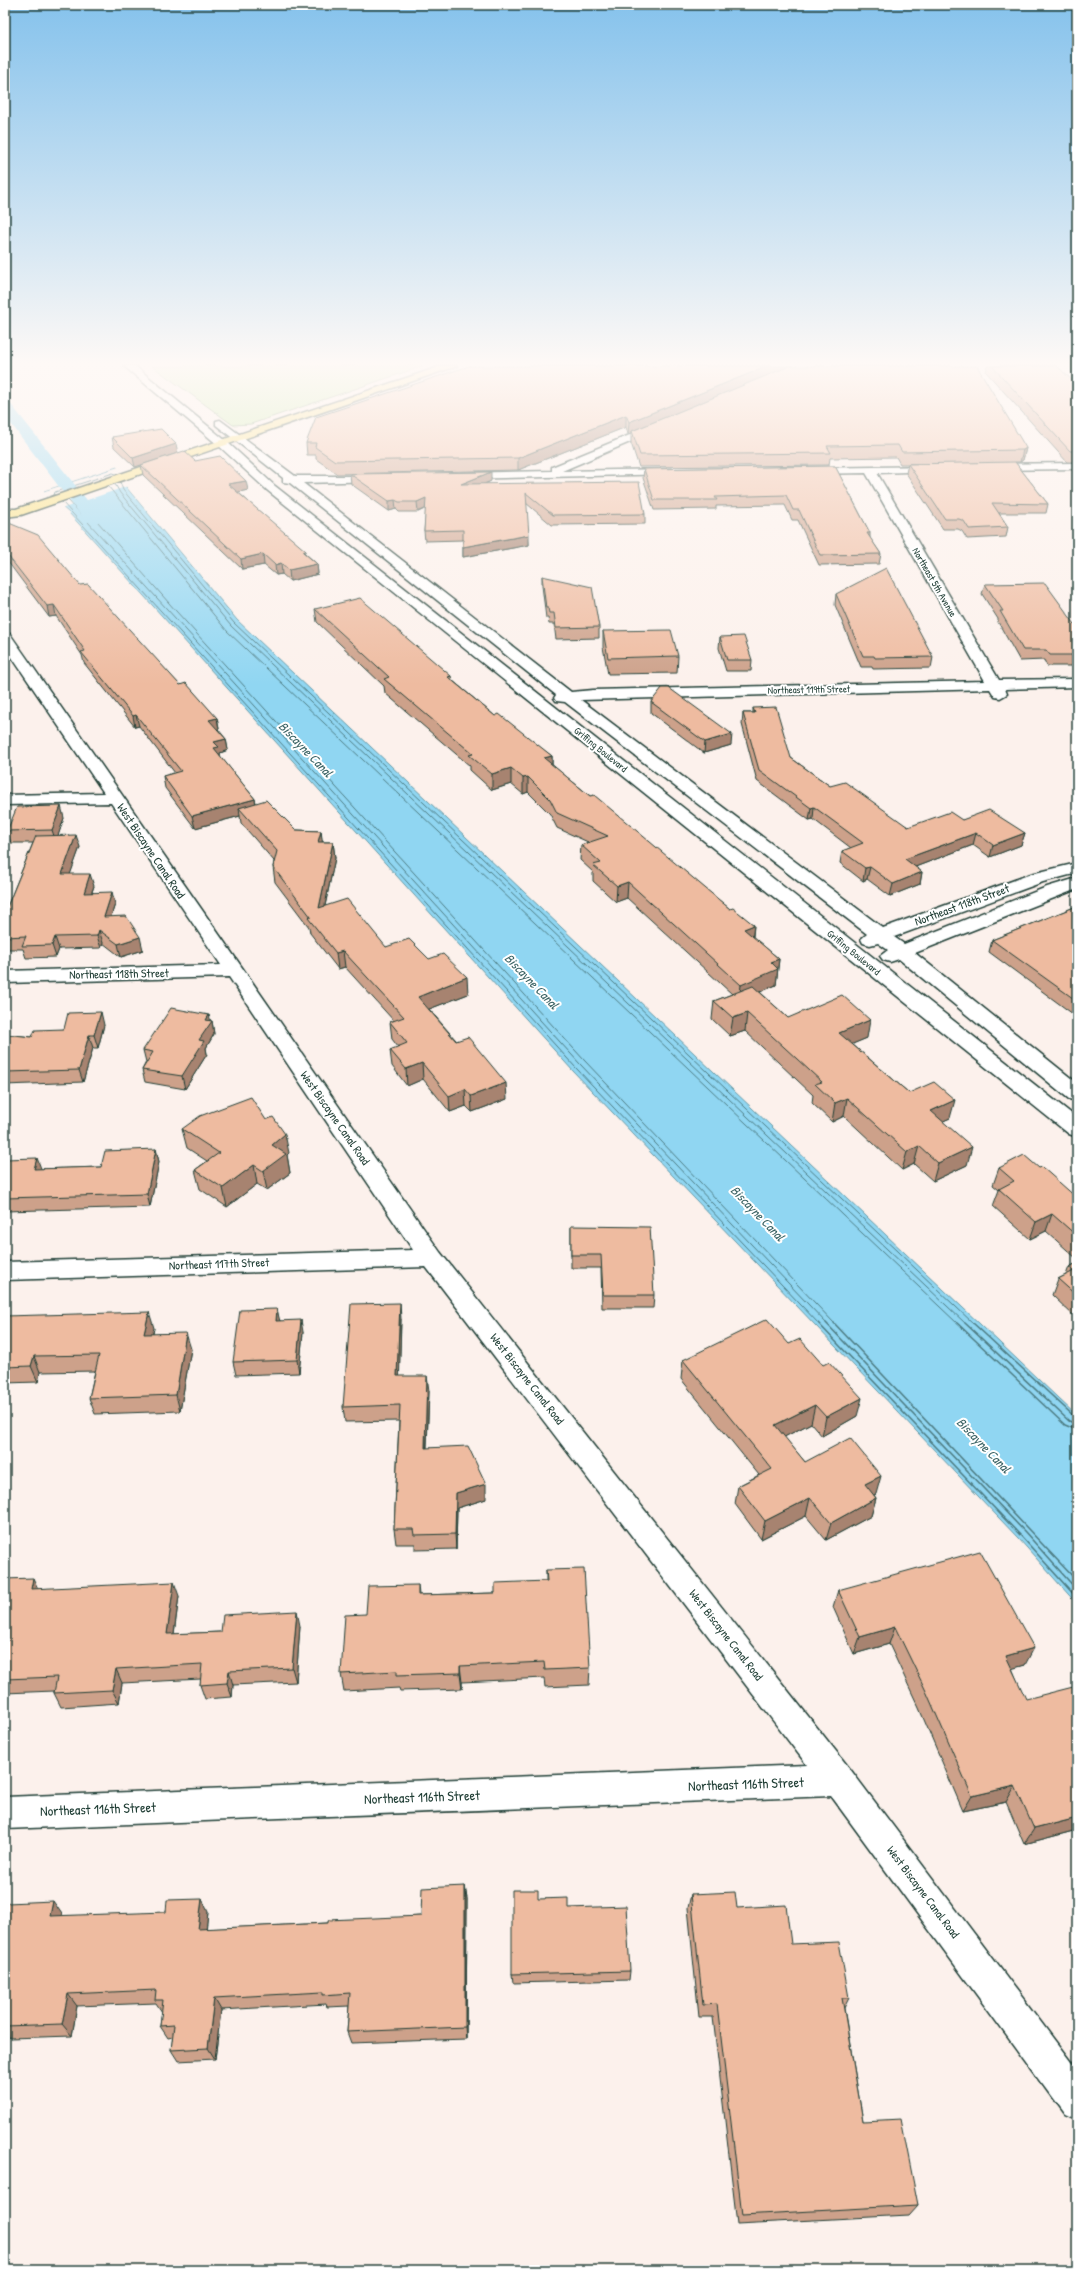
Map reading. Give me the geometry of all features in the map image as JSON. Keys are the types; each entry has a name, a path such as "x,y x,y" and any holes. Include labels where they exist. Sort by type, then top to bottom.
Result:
{"main road":[{"path":"5,513 17,512 137,472"},
{"path":"5,521 17,512"}],"street":[{"name":"Griffing Boulevard","path":"253,472 267,485 1077,1129"},
{"name":"Griffing Boulevard","path":"283,472 582,708 901,951 1077,1094"},
{"path":"546,474 682,475 454,479 546,474 550,472"},
{"path":"796,473 858,472"},
{"name":"Northeast 5th Avenue","path":"871,472 997,689"},
{"path":"267,485 392,480"},
{"name":"West Biscayne Canal Road","path":"9,648 115,798 432,1258 839,1780 1077,2101"},
{"name":"Northeast 119th Street","path":"548,707 582,708 611,704 997,689 1077,682"},
{"name":"Northeast 119th Street","path":"548,707 568,697 593,694 997,689 1077,693"},
{"path":"5,800 115,798"},
{"name":"Northeast 118th Street","path":"849,948 880,935 1037,878 1077,868"},
{"name":"Northeast 118th Street","path":"870,964 1077,883"},
{"name":"Northeast 118th Street","path":"5,977 233,971"},
{"name":"Northeast 117th Street","path":"5,1271 432,1258"},
{"name":"Northeast 116th Street","path":"5,1813 839,1780"}],"water":[{"path":"101,472 119,472 126,487 237,620 1077,1416 1077,1604 1019,1539 573,1071 69,513 44,491"}],"pier":[{"path":"103,472 121,472 128,486 61,509 42,492"}],"building":[{"path":"149,472 237,472 246,481 228,484 306,551 303,552 317,564 289,570 281,563 275,565 263,554 241,559"},
{"path":"491,472 461,484 639,482 645,514 553,515 526,493 529,535 463,547 463,530 424,531 426,498 417,502 399,502 395,500 389,501 350,474"},
{"path":"645,472 838,472 870,533 867,533 881,554 820,555 799,510 793,510 786,495 715,497 717,500 654,500"},
{"path":"913,472 1023,472 1048,504 992,503 1008,527 969,529 964,521 959,519 945,519"},
{"path":"9,523 38,535 80,585 88,584 180,685 186,683 217,718 209,720 226,739 214,742 219,747 214,748 255,799 192,816 163,776 181,771 136,715 133,716 81,652 85,651 54,605 47,606 5,552 5,525"},
{"path":"886,568 933,657 875,658 874,656 863,656 836,594"},
{"path":"542,576 592,587 599,627 556,628 554,613 549,613 548,608 546,608"},
{"path":"1045,583 1077,627 1077,655 1050,655 1046,650 1023,650 1000,611 1003,611 985,584"},
{"path":"360,598 451,676 448,677 495,716 499,714 552,756 544,758 590,796 594,795 730,909 733,908 754,925 744,929 779,959 771,962 778,969 741,985 628,882 617,886 593,865 601,863 581,845 608,836 557,813 550,799 528,777 523,778 511,768 492,774 469,755 473,754 384,679 389,677 315,609"},
{"path":"671,630 678,656 608,658 603,631"},
{"path":"744,636 752,660 727,660 720,637"},
{"path":"662,688 669,688 732,734 705,742 651,702"},
{"path":"776,707 791,758 830,786 845,782 908,827 950,812 962,820 989,810 1025,833 993,845 976,833 905,859 922,872 893,884 870,867 865,868 842,851 863,843 814,807 811,808 759,770 743,713 755,713 753,708"},
{"path":"266,800 296,830 321,831 318,842 333,842 319,908 347,899 386,947 409,939 429,959 443,954 467,977 418,997 456,1041 468,1037 506,1083 471,1096 465,1089 449,1096 422,1063 406,1069 390,1050 407,1043 390,1022 404,1017 343,951 336,953 308,918 311,917 273,867 277,851 239,808"},
{"path":"61,806 52,830 7,831 17,807"},
{"path":"76,835 62,874 90,874 84,893 112,892 104,917 126,916 140,937 118,944 99,930 97,936 55,937 52,945 22,946 26,936 5,937 5,908 7,907 36,836"},
{"path":"1077,906 1077,1001 992,940"},
{"path":"753,986 788,1018 842,995 870,1020 839,1033 909,1093 934,1082 955,1100 931,1111 972,1147 938,1163 919,1146 907,1152 847,1098 835,1103 815,1084 822,1082 747,1013 733,1018 714,1001"},
{"path":"171,1008 209,1015 206,1020 212,1021 199,1040 204,1041 182,1076 142,1070 153,1052 143,1050"},
{"path":"101,1012 94,1035 89,1035 79,1070 5,1072 5,1034 32,1037 35,1030 64,1029 68,1013"},
{"path":"251,1097 266,1120 273,1117 285,1134 272,1145 286,1154 263,1171 254,1165 223,1188 195,1170 219,1153 182,1129 200,1116"},
{"path":"156,1149 147,1194 5,1198 5,1159 37,1158 34,1169 101,1167 105,1151"},
{"path":"1024,1155 1039,1168 1042,1167 1077,1198 1077,1236 1052,1214 1036,1222 999,1189 1014,1181 999,1168"},
{"path":"571,1226 650,1227 654,1295 603,1295 601,1255 571,1255"},
{"path":"1077,1263 1077,1296 1058,1279 1074,1271 1069,1267"},
{"path":"400,1303 397,1376 427,1376 425,1448 468,1446 486,1484 456,1493 455,1534 414,1535 413,1529 394,1529 400,1405 343,1407 351,1304"},
{"path":"277,1309 276,1321 301,1320 297,1360 233,1362 240,1310"},
{"path":"149,1312 144,1334 186,1333 176,1395 89,1398 99,1355 34,1356 31,1366 5,1367 5,1316"},
{"path":"767,1319 789,1344 800,1339 823,1365 829,1362 862,1398 826,1417 815,1405 775,1425 805,1462 850,1438 881,1476 865,1484 876,1498 831,1523 810,1498 765,1521 738,1486 772,1469 683,1360"},
{"path":"980,1551 1034,1648 1006,1656 1026,1699 1077,1686 1077,1818 1034,1829 1015,1786 972,1796 926,1691 895,1627 860,1637 838,1590"},
{"path":"584,1569 590,1668 545,1670 544,1662 460,1666 460,1673 397,1675 397,1671 341,1674 345,1615 366,1614 368,1586 418,1585 418,1595 495,1593 495,1583 547,1581 546,1570"},
{"path":"33,1578 31,1589 174,1582 167,1634 221,1632 223,1615 297,1611 292,1668 229,1671 227,1683 200,1685 202,1664 116,1669 112,1690 54,1693 57,1677 5,1679 5,1579"},
{"path":"465,1886 465,2027 347,2032 350,1993 323,1995 323,1992 214,1998 208,2048 171,2050 174,2025 160,2026 163,2000 155,2000 156,1990 68,1994 62,2024 5,2026 5,1912 7,1903 53,1901 50,1916 166,1912 167,1900 202,1899 198,1929 328,1923 328,1920 421,1916 422,1888"},
{"path":"512,1890 538,1890 538,1899 568,1898 568,1908 626,1906 630,1971 512,1974"},
{"path":"735,1892 737,1908 786,1905 791,1944 839,1942 849,1998 842,1998 863,2121 901,2119 918,2205 742,2215 717,2004 703,2005 691,1894"}],"waterway":[{"name":"Biscayne Canal","path":"56,472 92,518"}]}
